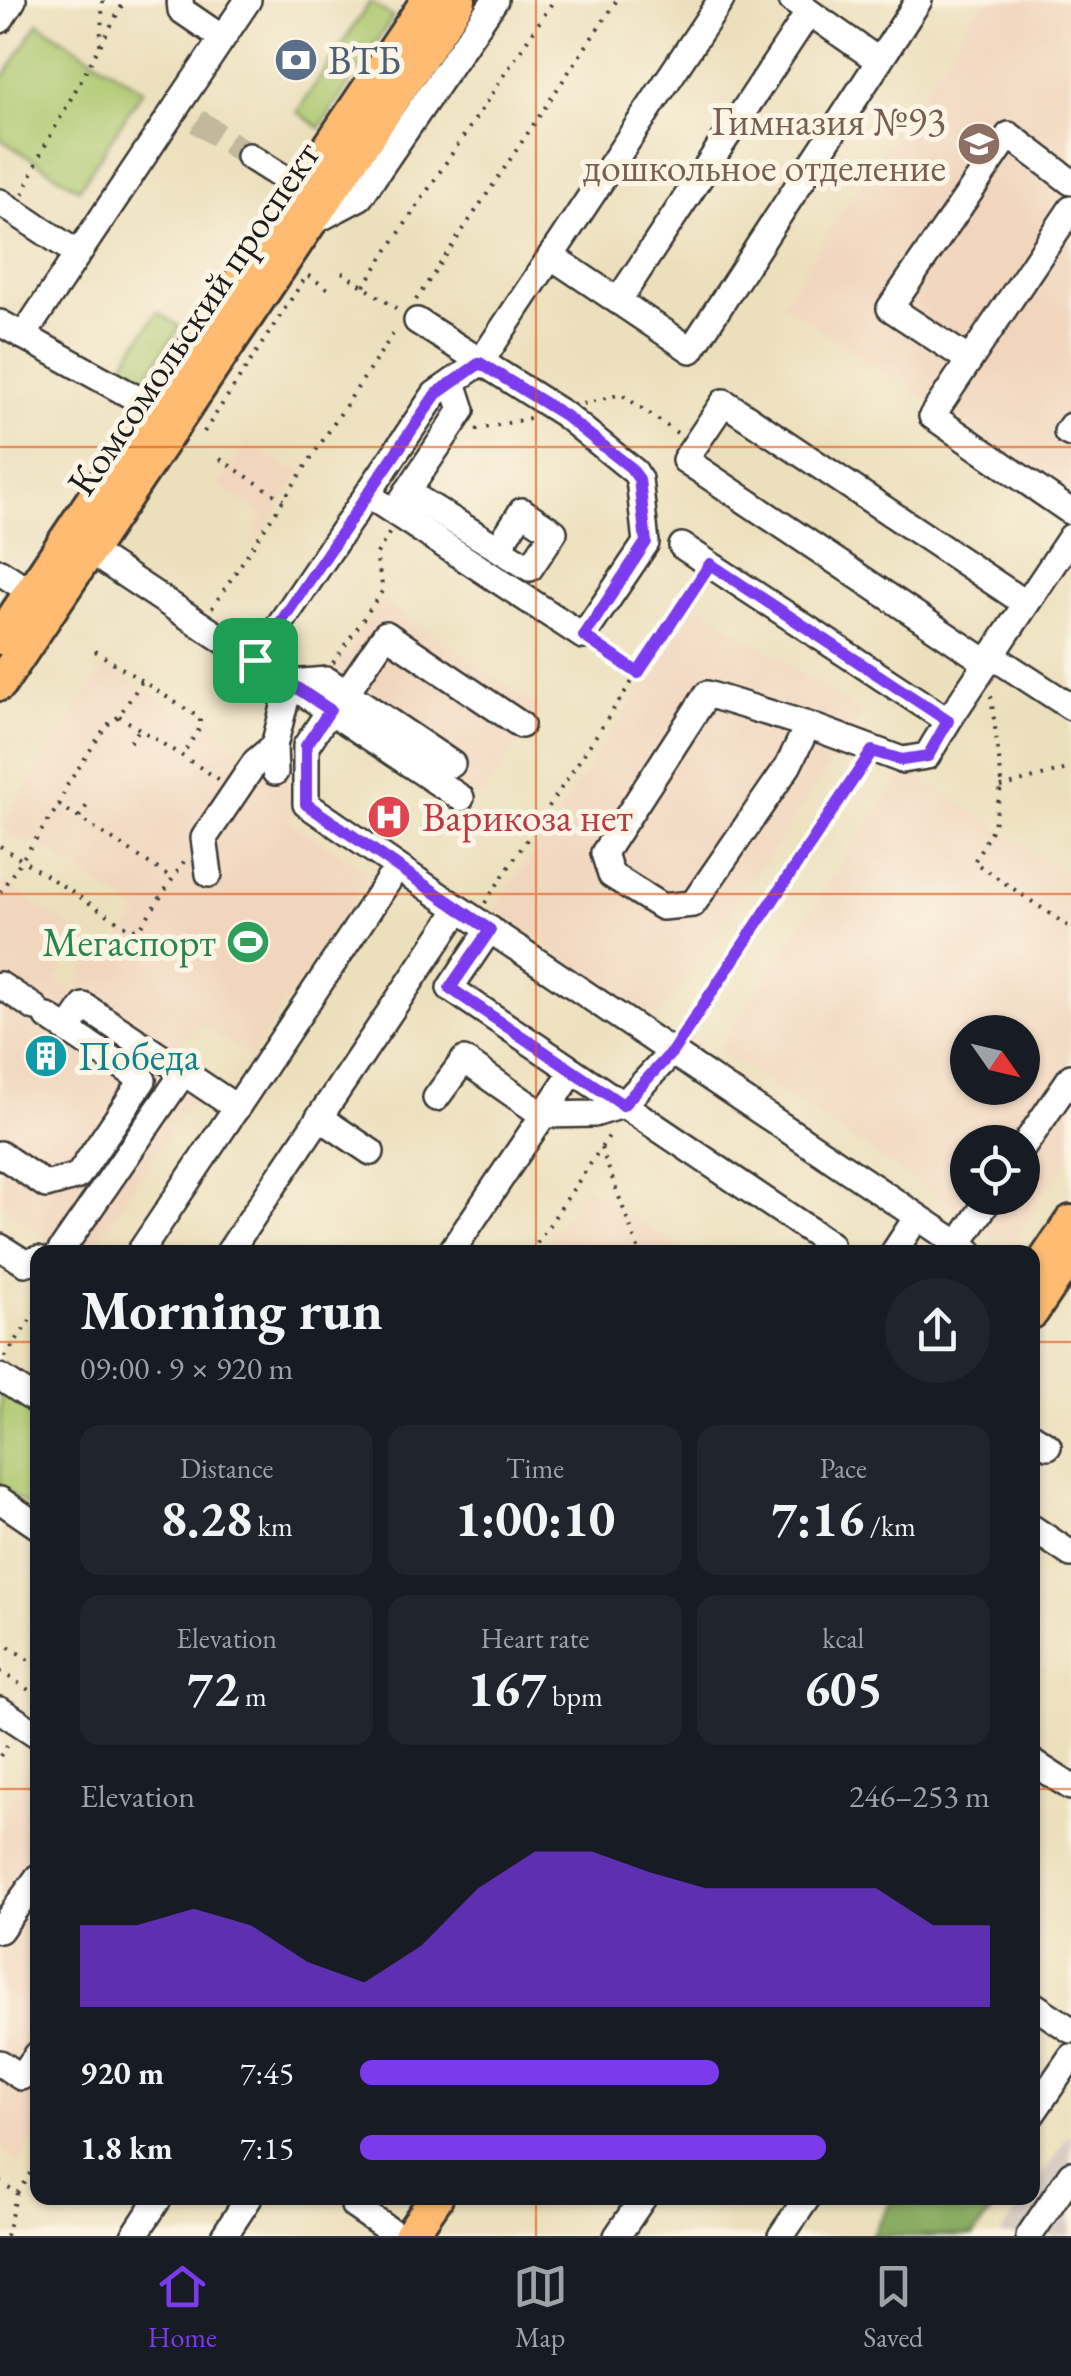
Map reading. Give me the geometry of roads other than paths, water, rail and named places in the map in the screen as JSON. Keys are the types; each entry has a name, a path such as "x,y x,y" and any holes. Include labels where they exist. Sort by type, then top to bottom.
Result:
{"main road":[{"name":"Комсомольский проспект","path":"0,638 428,0"},
{"name":"Комсомольский проспект","path":"0,684 458,0"},
{"path":"1040,1284 1071,1222"},
{"path":"1040,1289 1071,1254"},
{"path":"398,2235 413,2205"},
{"path":"398,2235 429,2205"}],"street":[{"path":"0,20 13,0"},
{"path":"180,0 181,10 222,38"},
{"path":"23,336 78,254 186,115 222,38 248,0"},
{"path":"307,226 360,197 495,0"},
{"path":"255,660 436,394 480,363 721,0"},
{"path":"551,256 691,350 919,0"},
{"path":"618,301 796,3 879,61"},
{"path":"970,360 890,308 1009,135 1071,182"},
{"path":"249,156 301,190"},
{"path":"8,207 78,254"},
{"path":"1071,208 932,416 1071,512"},
{"path":"400,506 584,636 646,542 639,479 630,467 564,415 412,318"},
{"path":"0,322 154,408"},
{"path":"400,506 462,410 453,382"},
{"path":"1025,604 724,402 685,460 1071,707"},
{"path":"1071,426 1067,432 1071,434"},
{"path":"368,494 498,548"},
{"path":"808,725 788,766 692,904 662,907 611,875 604,853 706,694 808,725 902,760 928,756 1071,537"},
{"path":"682,546 948,721"},
{"path":"88,550 290,683 338,702 452,764"},
{"path":"0,572 30,592"},
{"path":"522,724 386,634 306,746 306,804 958,1245"},
{"path":"290,683 328,680 338,702 461,798"},
{"path":"275,772 274,746 290,683"},
{"path":"209,874 204,838 256,760 274,746"},
{"path":"145,1245 388,881"},
{"path":"474,919 450,988 825,1245"},
{"path":"234,1245 319,1117 474,919"},
{"path":"0,985 143,1080 78,1176 46,1185 0,1154"},
{"path":"50,1018 90,996 184,1072 237,1108"},
{"path":"436,1098 464,1060 543,1114 594,1114 626,1106 672,1052"},
{"path":"455,1245 573,1071"},
{"path":"65,1245 184,1072"},
{"path":"1038,1125 1071,1077"},
{"path":"319,1117 371,1152"},
{"path":"966,1245 981,1215"},
{"path":"899,1245 917,1217"},
{"path":"0,1247 25,1263 30,1261"},
{"path":"0,1377 30,1397"},
{"path":"0,1500 30,1521"},
{"path":"1040,1533 1071,1554"},
{"path":"3,1715 30,1730"},
{"path":"1040,1767 1071,1787"},
{"path":"0,1930 30,1888"},
{"path":"1040,2009 1071,2030"},
{"path":"1040,2102 1071,2057"},
{"path":"0,2062 22,2077 30,2066"},
{"path":"1029,2236 1071,2174"},
{"path":"134,2236 154,2205"},
{"path":"224,2236 245,2205"},
{"path":"355,2205 398,2235"},
{"path":"617,2236 638,2205"},
{"path":"781,2236 802,2205"}],"tunnel":[{"path":"197,121 249,156"}],"place":[{"name":"ВТБ","path":"296,60"},
{"name":"Гимназия №93 дошкольное отделение","path":"979,144"},
{"name":"Варикоза нет","path":"389,817"},
{"name":"Мегаспорт","path":"248,942"},
{"name":"Победа","path":"46,1056"}]}
